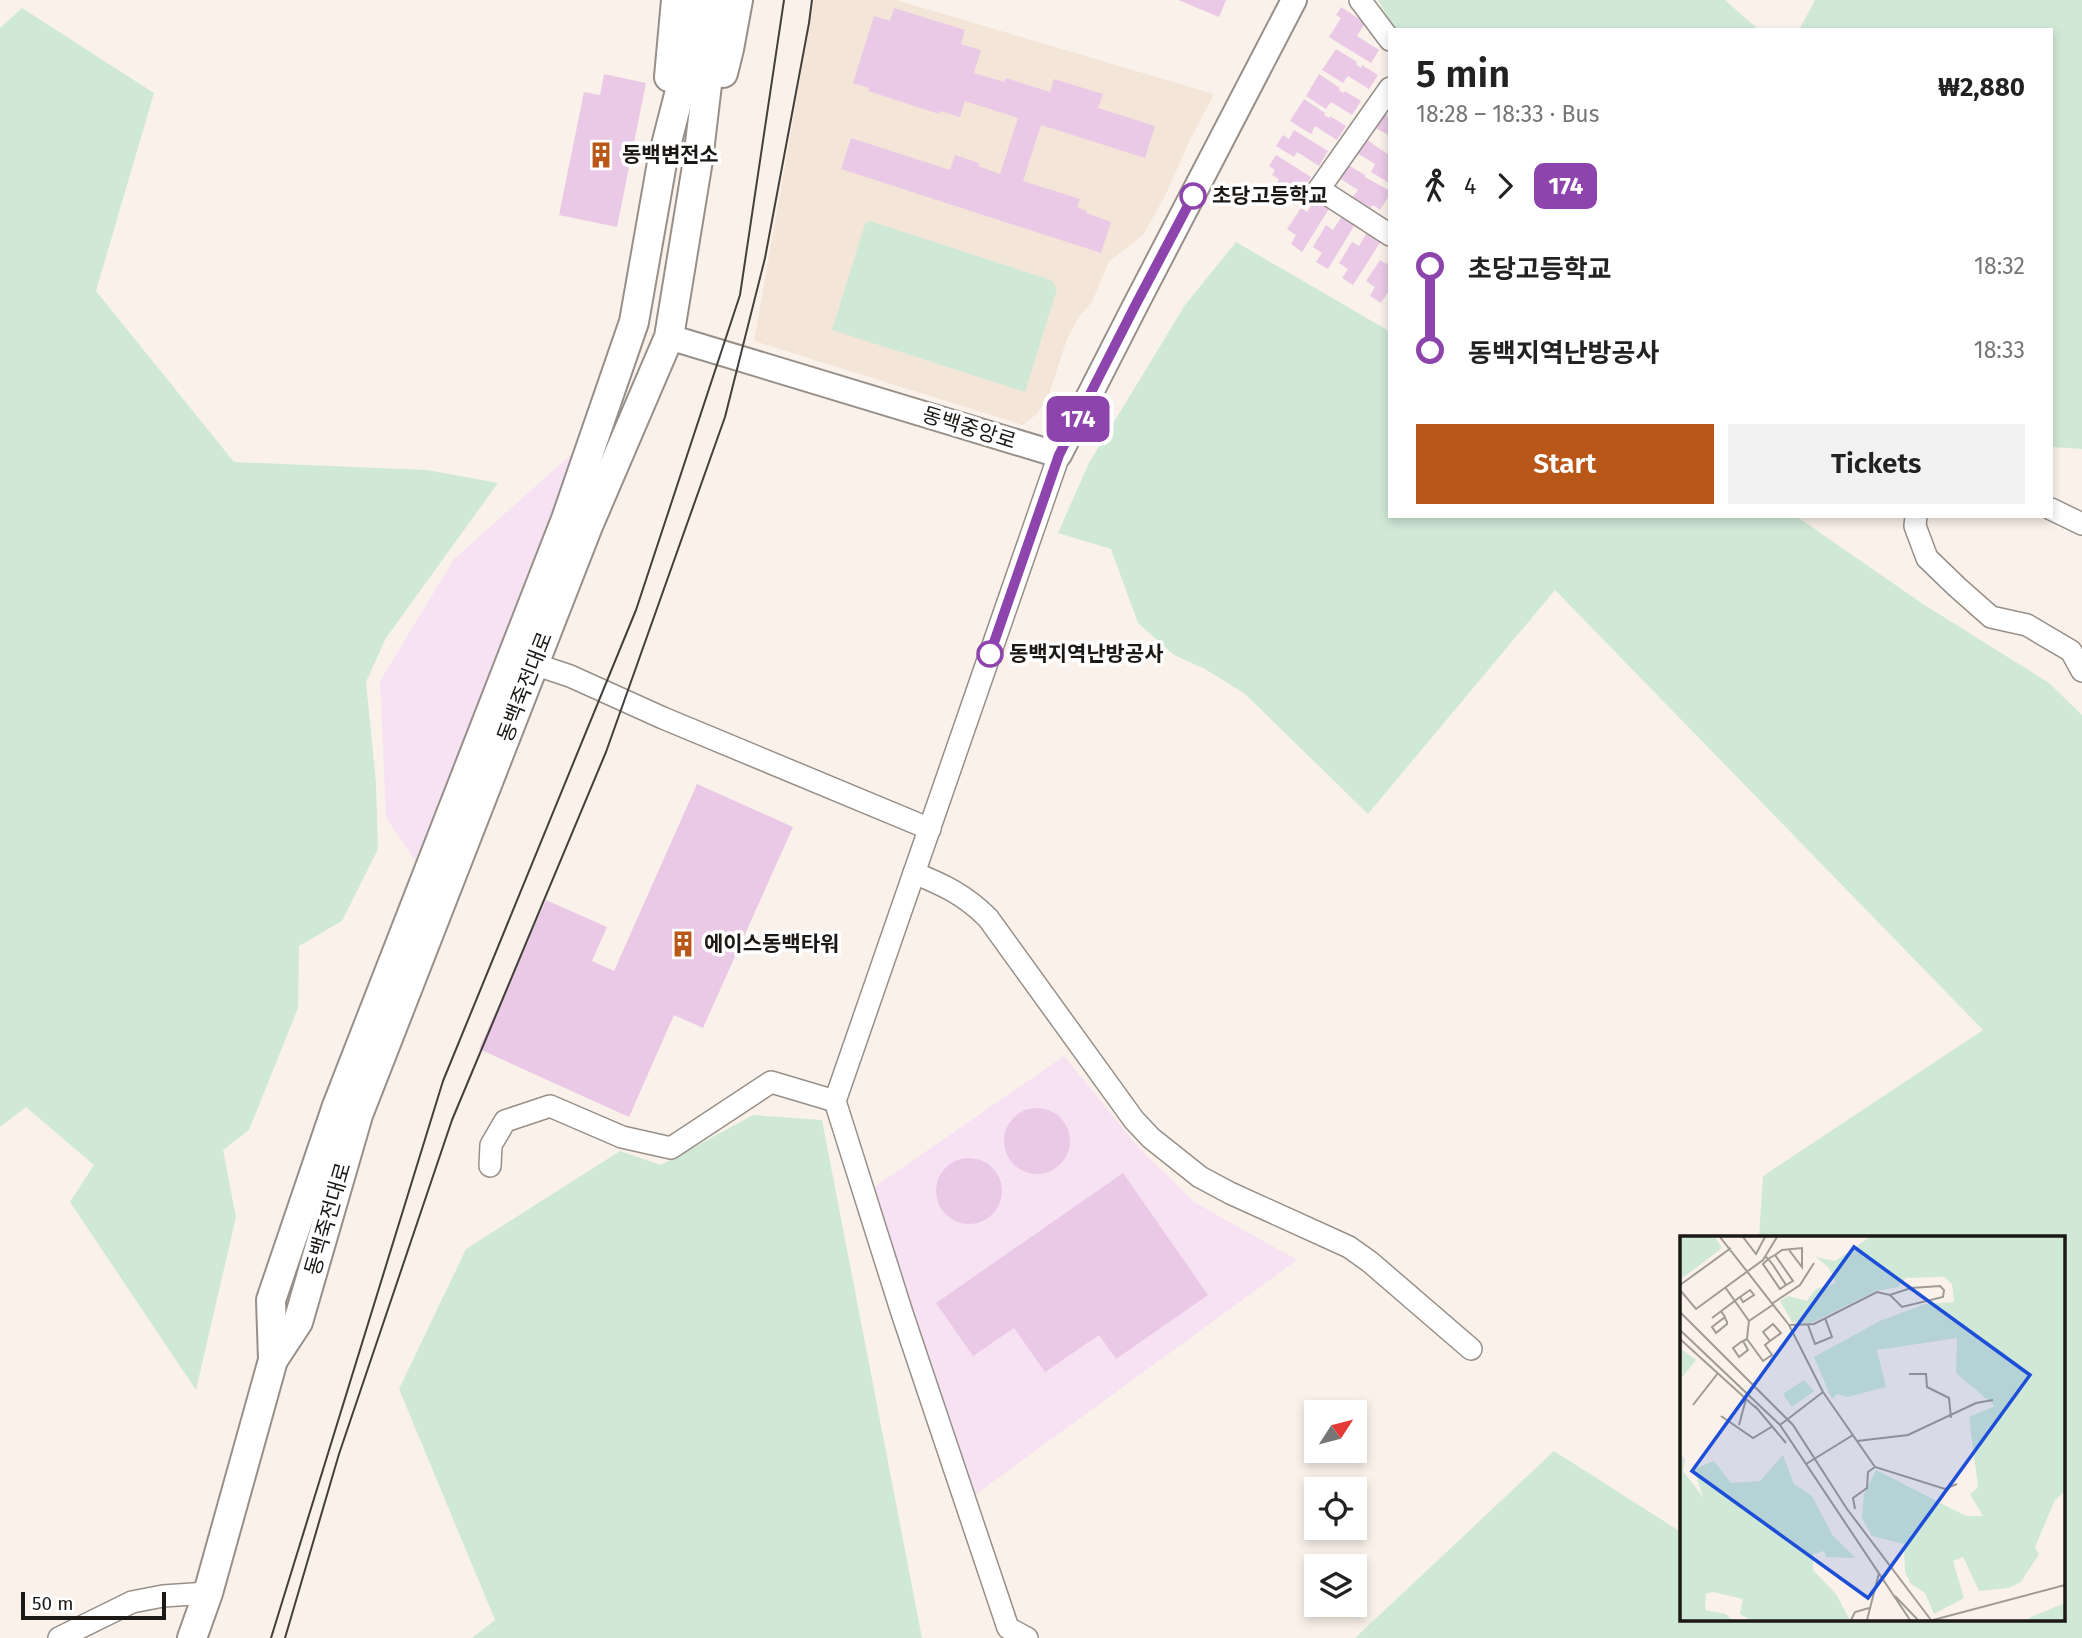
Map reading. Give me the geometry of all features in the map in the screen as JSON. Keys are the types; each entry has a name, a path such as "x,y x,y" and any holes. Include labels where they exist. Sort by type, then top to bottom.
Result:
{"main road":[{"path":"663,157 676,0"},
{"name":"동백죽전대로","path":"192,1638 208,1593 273,1360 271,1300 337,1106 566,519 634,322 663,157 692,44 697,0"},
{"name":"동백죽전대로","path":"273,1360 298,1322 358,1115 588,526 669,337 698,160 717,0"},
{"path":"698,160 730,49 738,0"}],"street":[{"path":"1027,1638 1008,1628 902,1313 835,1101 1059,455 1294,0"},
{"path":"1360,0 1388,37"},
{"path":"1388,91 1319,189 1388,234"},
{"name":"동백중앙로","path":"669,337 1059,455"},
{"path":"2053,510 2082,524"},
{"path":"1916,518 1915,526 1927,558 1956,587 1991,617 2027,625 2071,651 2082,671"},
{"path":"534,664 570,676 930,829"},
{"path":"914,873 953,889 988,918 1134,1120 1174,1158 1200,1177 1230,1193 1349,1247 1471,1349"},
{"path":"490,1166 491,1145 505,1121 550,1106 622,1137 671,1148 771,1082 835,1101"},
{"path":"68,1637 132,1602 163,1596 208,1593"}],"shaded area":[{"name":"초당고등학교","path":"814,0 896,0 1214,94 1164,198 1143,235 1109,262 1092,302 1079,317 1067,339 1047,400 1037,414 1023,425 754,341"},
{"path":"575,451 566,489 418,865 386,818 380,681 454,559"},
{"path":"1064,1056 1140,1149 1194,1202 1297,1260 968,1500 870,1190"}],"green space":[{"path":"1378,0 1725,0 1757,28 1394,28"},
{"path":"1815,0 2082,0 2082,449 2053,447 2053,28 1800,28"},
{"path":"22,8 154,93 96,291 234,462 427,470 498,483 386,638 366,682 376,783 378,849 342,921 299,946 298,1008 249,1130 223,1150 236,1217 196,1390 70,1202 94,1165 26,1107 0,1127 0,28"},
{"path":"870,221 1051,280 1057,289 1025,392 832,330 865,224"},
{"path":"1236,242 1388,330 1388,518 1799,518 1923,604 2049,683 2082,715 2082,1638 1355,1638 1554,1451 1680,1531 1680,1620 2064,1620 2064,1236 1759,1236 1763,1176 1983,1030 1555,590 1368,814 1245,694 1205,669 1174,655 1138,623 1111,549 1058,533 1089,463 1185,305"},
{"path":"753,1115 822,1120 922,1638 472,1638 495,1620 399,1389 466,1249 620,1151 661,1165"}],"building":[{"path":"1178,0 1226,0 1219,17"},
{"path":"1341,7 1365,23 1357,36 1379,50 1371,63 1329,37 1341,18 1336,15"},
{"path":"894,8 965,30 961,44 981,50 974,73 1004,82 1006,78 1050,92 1054,79 1103,94 1098,108 1155,126 1145,158 1041,125 1023,181 1080,199 1077,207 1111,222 1101,253 841,169 851,138 950,170 955,155 1000,174 1018,118 965,101 960,117 940,111 939,114 868,91 869,88 853,83 874,16 890,21"},
{"path":"1336,49 1357,62 1361,68 1362,65 1378,75 1369,89 1348,76 1343,83 1322,70"},
{"name":"동백변전소","path":"604,74 646,83 617,227 559,215 584,92 600,95"},
{"path":"1319,74 1340,88 1339,90 1361,101 1352,115 1331,102 1326,109 1306,96"},
{"path":"1304,99 1325,113 1324,115 1346,126 1337,140 1315,126 1311,134 1290,121"},
{"path":"1383,113 1388,116 1388,135 1374,127"},
{"path":"1294,130 1328,151 1319,166 1297,152 1294,157 1276,146 1283,135 1289,139"},
{"path":"1366,139 1388,153 1388,182 1371,172 1375,164 1357,153"},
{"path":"1276,155 1311,177 1294,205 1280,196 1284,190 1276,184 1279,179 1272,175 1275,170 1269,166"},
{"path":"1348,165 1388,190 1388,197 1380,210 1373,205 1371,208 1353,197 1358,190 1339,178"},
{"path":"1318,195 1332,204 1302,252 1291,244 1296,235 1287,229 1301,208 1307,212"},
{"path":"1344,213 1357,221 1328,269 1316,262 1322,253 1313,247 1326,225 1333,230"},
{"path":"1369,229 1383,238 1353,285 1342,278 1348,269 1339,263 1352,242 1359,246"},
{"path":"1380,260 1386,264 1388,262 1388,292 1381,303 1370,296 1375,287 1366,281"},
{"name":"에이스동백타워","path":"697,784 793,827 703,1028 674,1015 629,1117 479,1049 546,900 607,927 592,961 614,971"},
{"path":"1037,1108 1050,1111 1060,1118 1067,1128 1070,1141 1067,1154 1060,1164 1050,1171 1037,1174 1024,1171 1014,1164 1007,1154 1004,1141 1007,1128 1014,1118 1024,1111"},
{"path":"969,1158 982,1161 992,1168 999,1178 1002,1191 999,1204 992,1214 982,1221 969,1224 956,1221 946,1214 939,1204 936,1191 939,1178 946,1168 956,1161"},
{"path":"1123,1173 1208,1295 1116,1359 1099,1335 1045,1372 1014,1328 973,1356 936,1303"}],"tram line":[{"path":"271,1638 443,1081 636,610 740,295 784,0"},
{"path":"285,1638 339,1454 452,1120 606,752 725,417 765,258 812,0"}],"bus line":[{"name":"174","path":"990,654 1059,455 1193,196"}],"place":[{"name":"동백변전소","path":"601,155"},
{"name":"초당고등학교","path":"1193,196"},
{"name":"동백지역난방공사","path":"990,654"},
{"name":"에이스동백타워","path":"683,944"}]}
